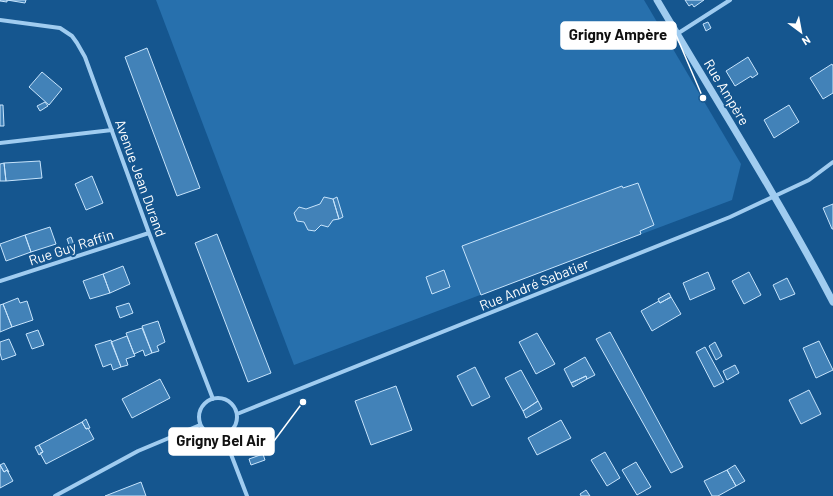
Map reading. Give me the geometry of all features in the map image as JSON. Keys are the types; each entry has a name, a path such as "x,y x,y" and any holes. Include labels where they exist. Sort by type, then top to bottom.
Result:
{"street":[{"name":"Rue Ampère","path":"657,0 774,197 833,302"},
{"path":"677,34 730,0"},
{"name":"Avenue Jean Durand","path":"0,20 60,28 72,36 85,57 149,234 213,399"},
{"path":"0,143 112,130"},
{"name":"Rue André Sabatier","path":"237,414 730,217 809,180 833,162"},
{"name":"Rue Guy Raffin","path":"0,281 149,234"},
{"path":"213,399 221,399 228,402 234,407 237,414 237,421 234,428 224,436 210,435 204,431 198,418 202,406 207,401 213,399"},
{"path":"55,496 138,451 200,425"},
{"path":"224,436 247,496"}],"shaded area":[{"path":"156,0 644,0 741,164 732,200 294,365"}],"building":[{"path":"7,0 7,2 0,1"},
{"path":"7,0 26,0 25,3"},
{"path":"685,0 704,0 694,7 692,4 689,6"},
{"path":"708,22 711,28 706,31 703,24"},
{"path":"147,48 200,188 177,196 125,57"},
{"path":"748,57 758,74 752,78 751,76 735,86 726,71"},
{"path":"832,64 833,93 823,99 810,78"},
{"path":"42,72 62,89 49,105 29,87"},
{"path":"45,102 48,106 40,111 37,106"},
{"path":"0,105 3,105 4,126 0,126"},
{"path":"789,105 799,122 774,138 764,120"},
{"path":"40,161 42,178 6,181 4,163"},
{"path":"4,163 6,181 0,181 0,164"},
{"path":"92,176 103,203 86,210 75,184"},
{"path":"638,183 654,225 640,231 641,234 481,295 462,246 622,186 623,188"},
{"path":"324,197 333,199 339,219 333,220 328,227 321,225 315,231 308,230 304,222 297,221 294,213 299,207 306,209 320,204"},
{"path":"337,197 343,217 339,219 333,199"},
{"path":"833,204 833,229 832,229 823,208"},
{"path":"50,227 56,244 31,252 25,235"},
{"path":"217,234 271,373 248,382 195,243"},
{"path":"25,235 31,252 6,261 0,244"},
{"path":"71,237 74,245 70,247 67,239"},
{"path":"123,266 130,284 110,293 103,274"},
{"path":"444,270 450,287 432,294 426,277"},
{"path":"708,272 715,289 690,300 683,283"},
{"path":"749,272 761,295 744,304 732,281"},
{"path":"103,274 110,293 90,299 83,281"},
{"path":"787,278 795,294 780,300 773,285"},
{"path":"669,293 671,297 660,303 658,299"},
{"path":"671,297 681,314 652,331 641,311 659,301 660,303"},
{"path":"18,298 20,303 27,301 33,320 12,327 3,304"},
{"path":"129,303 133,313 120,318 116,307"},
{"path":"3,304 12,327 0,332 0,305"},
{"path":"158,321 165,342 157,346 159,351 152,353 142,326"},
{"path":"142,328 152,353 145,356 143,350 134,354 126,333"},
{"path":"38,330 44,345 32,349 26,334"},
{"path":"610,332 683,467 671,473 596,339"},
{"path":"537,333 555,364 536,374 519,342"},
{"path":"127,336 135,356 126,359 128,365 121,367 111,342"},
{"path":"9,339 16,355 2,360 0,353 0,342"},
{"path":"111,340 121,367 113,370 111,364 103,367 95,345"},
{"path":"819,341 833,370 816,378 803,348"},
{"path":"715,342 722,356 716,360 709,346"},
{"path":"705,347 724,382 714,387 696,352"},
{"path":"585,357 595,375 587,379 586,376 571,383 564,369"},
{"path":"735,365 739,373 727,380 723,371"},
{"path":"475,367 490,397 472,406 457,376"},
{"path":"521,370 538,401 523,411 505,378"},
{"path":"586,376 587,379 573,387 571,383"},
{"path":"160,379 170,398 132,418 122,399"},
{"path":"396,386 412,430 371,445 355,401"},
{"path":"809,390 821,414 801,424 789,400"},
{"path":"538,401 542,409 526,418 523,411"},
{"path":"86,419 90,428 86,429 82,422"},
{"path":"561,420 571,438 537,455 528,438"},
{"path":"82,422 86,429 88,428 94,439 46,464 40,453 43,452 39,445"},
{"path":"39,445 43,452 39,455 35,447"},
{"path":"605,452 620,478 607,486 591,460"},
{"path":"263,454 265,460 251,465 249,459"},
{"path":"636,462 651,487 637,495 622,470"},
{"path":"4,463 9,472 7,470 4,472 0,465"},
{"path":"0,465 4,472 7,470 13,481 0,488"},
{"path":"735,465 745,481 736,486 727,470"},
{"path":"727,470 736,486 718,496 712,496 704,481"},
{"path":"141,482 146,496 105,496"},
{"path":"586,490 590,496 581,496 580,494"}],"place":[{"name":"Grigny Ampère","path":"703,98"},
{"name":"Grigny Bel Air","path":"303,402"}]}
